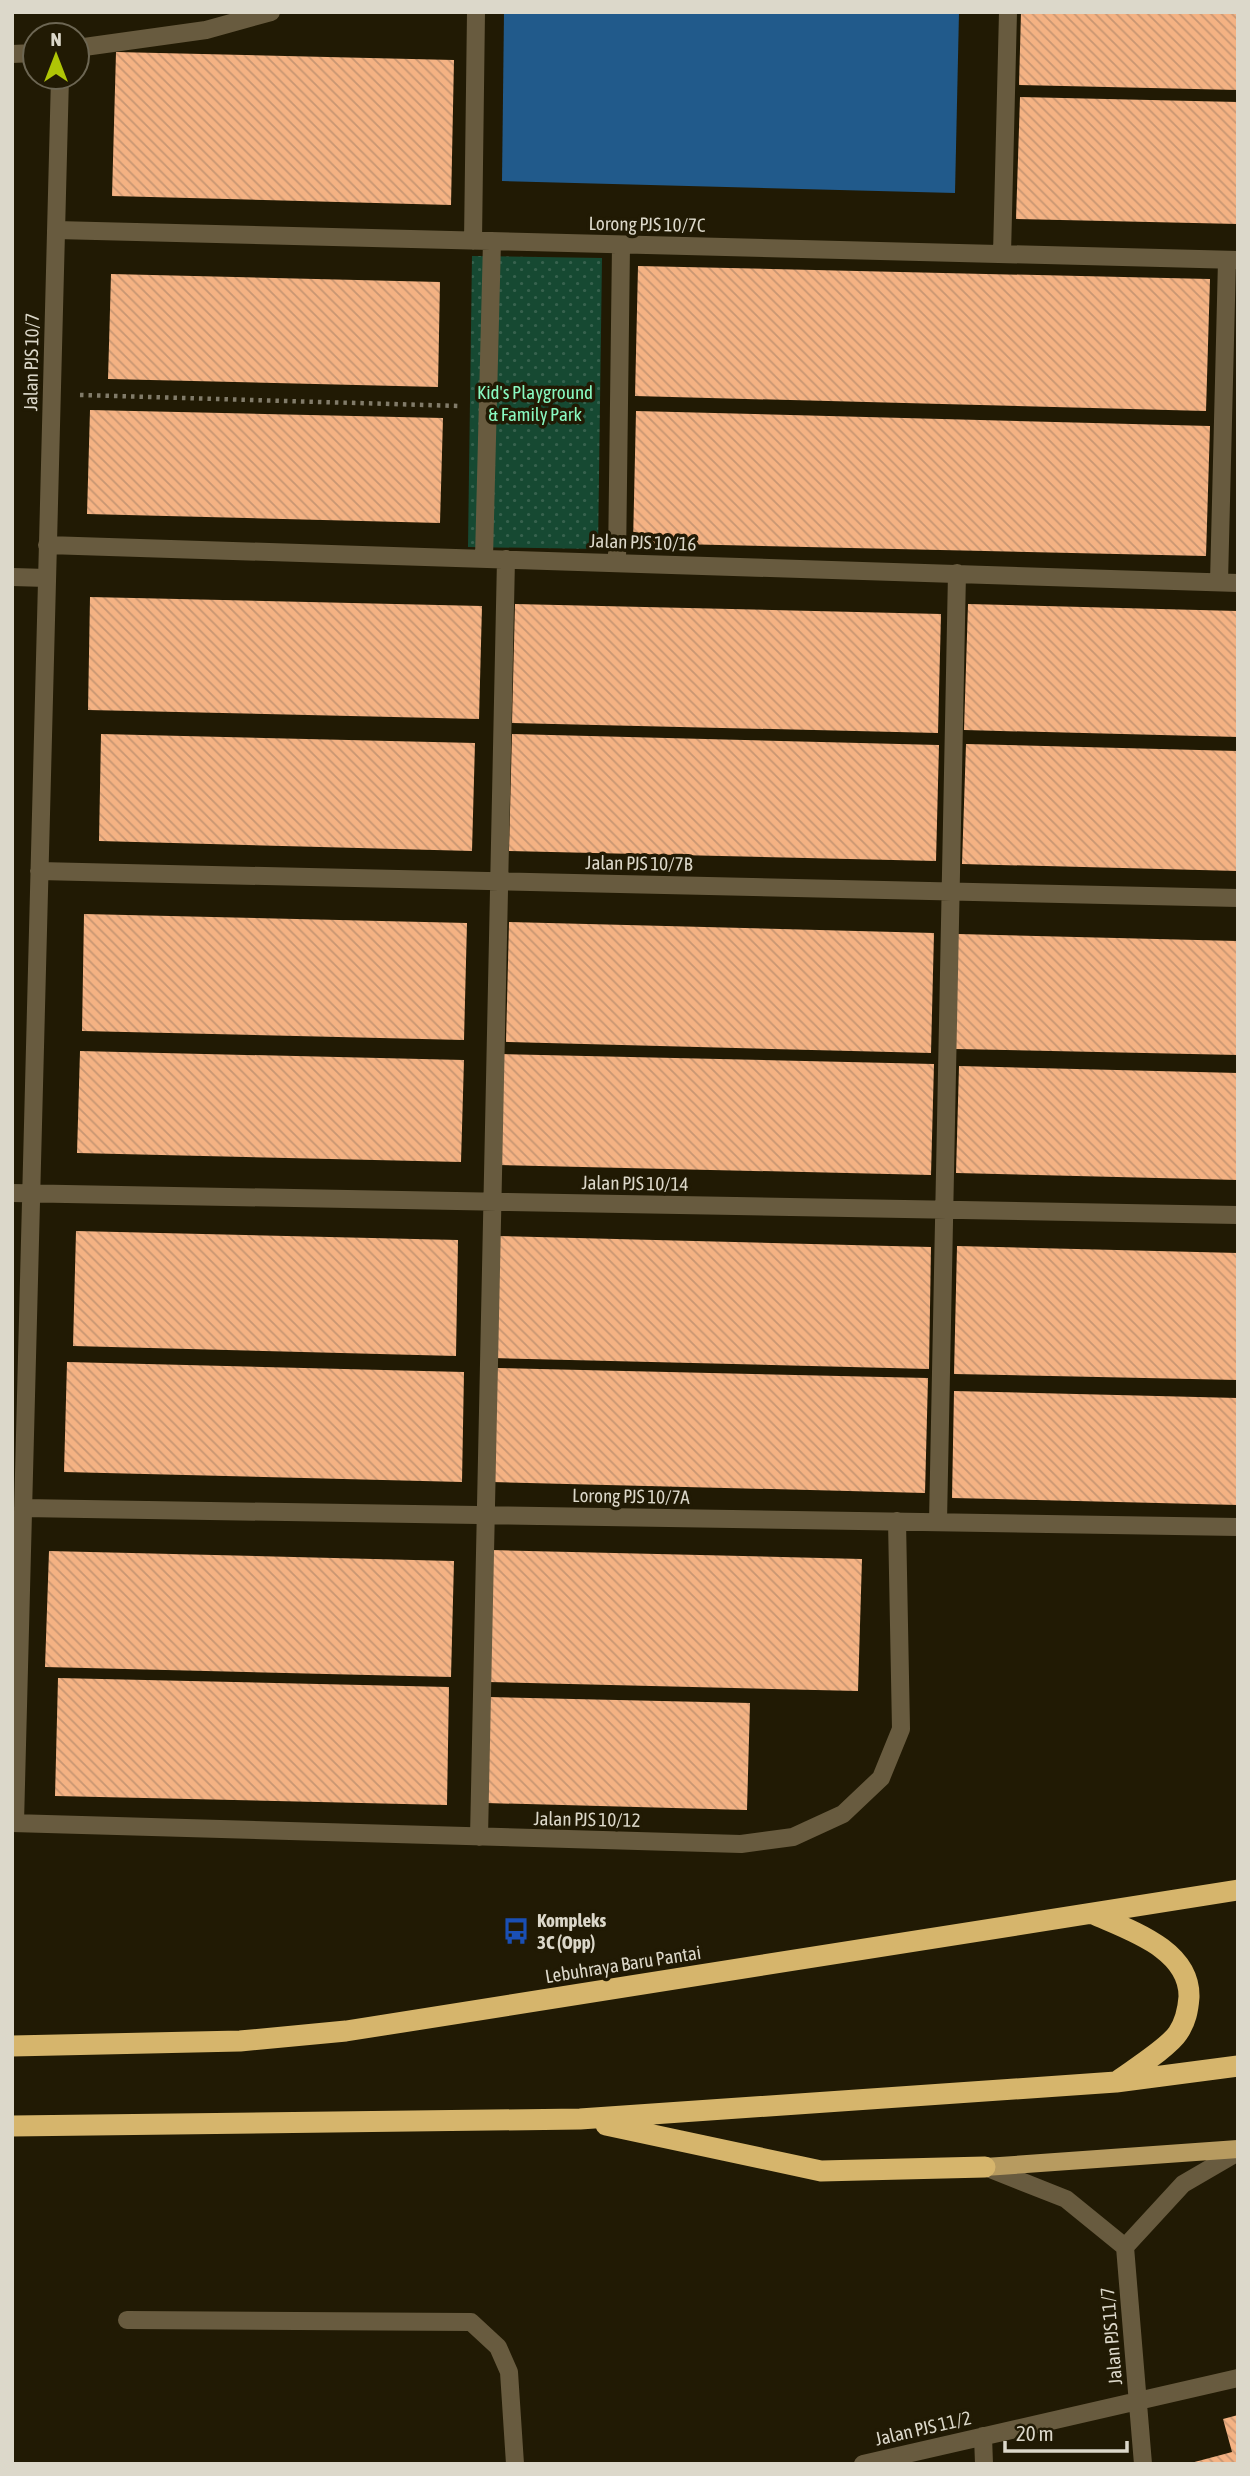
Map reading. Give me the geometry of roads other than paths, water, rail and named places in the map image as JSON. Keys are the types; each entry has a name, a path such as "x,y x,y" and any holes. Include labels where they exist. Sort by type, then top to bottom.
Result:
{"highway":[{"name":"Lebuhraya Baru Pantai","path":"12,2046 240,2041 346,2031 1238,1890"},
{"path":"1093,1914 1159,1945 1176,1962 1189,1983 1188,2012 1178,2035 1116,2082"},
{"path":"12,2126 580,2119 1116,2082 1238,2066"},
{"path":"580,2119 821,2171 985,2167"}],"main road":[{"path":"985,2167 1238,2151"}],"street":[{"path":"91,46 206,30 271,12"},
{"path":"476,12 488,407 484,558"},
{"path":"1003,254 1008,12"},
{"name":"Jalan PJS 10/7","path":"13,1823 60,91"},
{"name":"Lorong PJS 10/7C","path":"56,230 1232,260"},
{"path":"617,562 621,245"},
{"path":"1219,582 1232,260"},
{"name":"Jalan PJS 10/16","path":"47,545 1238,583"},
{"path":"479,1837 506,559"},
{"path":"937,1522 957,573"},
{"path":"12,577 47,578"},
{"name":"Jalan PJS 10/7B","path":"39,871 1238,898"},
{"name":"Jalan PJS 10/14","path":"12,1193 1238,1215"},
{"name":"Lorong PJS 10/7A","path":"23,1508 1238,1527"},
{"name":"Jalan PJS 10/12","path":"13,1823 741,1843 793,1837 842,1814 881,1778 901,1729 897,1521"},
{"path":"985,2167 1066,2199 1125,2248 1183,2183 1238,2151"},
{"name":"Jalan PJS 11/7","path":"1125,2248 1143,2464"},
{"path":"127,2320 471,2322 498,2347 509,2372 515,2464"},
{"name":"Jalan PJS 11/2","path":"863,2464 1238,2378"},
{"path":"983,2436 984,2464"}],"water":[{"path":"504,12 959,12 955,193 502,181"}],"place":[{"name":"Kompleks 3C (Opp)","path":"516,1931"}],"park label":[{"name":"Kid's Playground & Family Park","path":"535,403"}]}
